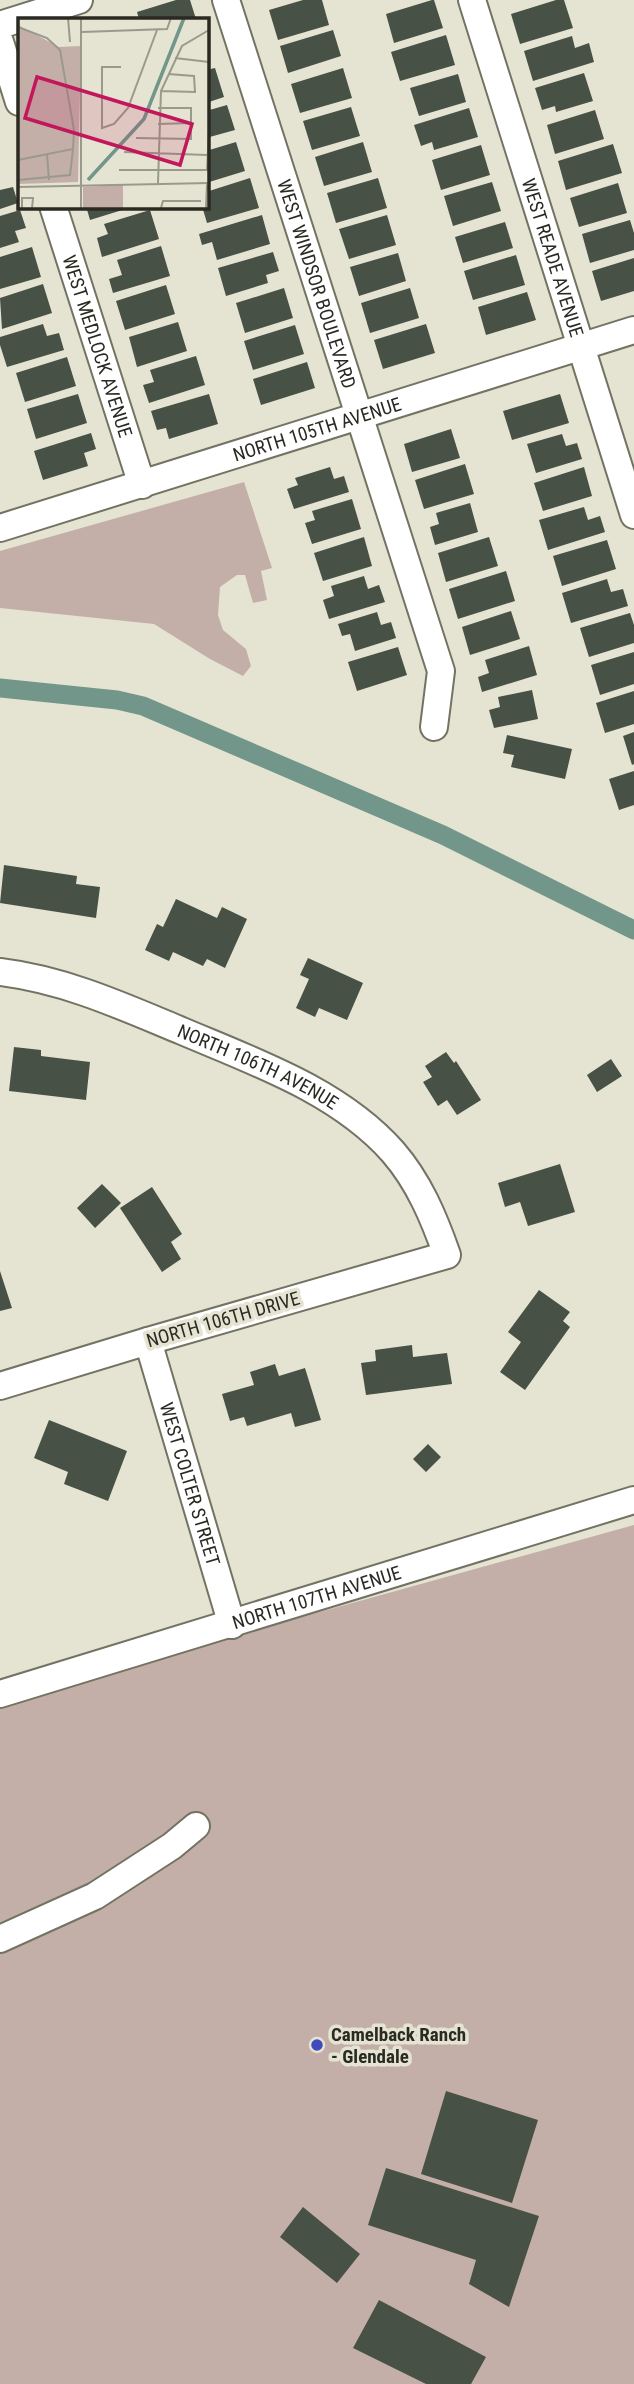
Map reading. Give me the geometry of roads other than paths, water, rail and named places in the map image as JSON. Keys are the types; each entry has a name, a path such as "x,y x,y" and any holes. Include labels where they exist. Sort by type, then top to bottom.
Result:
{"street":[{"path":"22,18 79,0"},
{"name":"WEST WINDSOR BOULEVARD","path":"226,0 441,671 434,727"},
{"name":"WEST READE AVENUE","path":"472,0 634,515"},
{"path":"0,25 18,19"},
{"path":"0,42 18,99"},
{"name":"WEST MEDLOCK AVENUE","path":"54,208 142,485"},
{"name":"NORTH 105TH AVENUE","path":"0,528 634,330"},
{"name":"NORTH 106TH AVENUE","path":"0,971 52,980 86,991 244,1057 329,1100 367,1127 393,1152 417,1186 435,1220 447,1255"},
{"name":"NORTH 106TH DRIVE","path":"0,1386 447,1255"},
{"name":"WEST COLTER STREET","path":"148,1341 232,1625"},
{"name":"NORTH 107TH AVENUE","path":"0,1694 634,1500"},
{"path":"0,1939 95,1896 172,1846 196,1826"}],"waterway":[{"path":"0,688 117,700 143,706 443,835 634,930"}],"place":[{"name":"Camelback Ranch - Glendale","path":"317,2045"}]}
